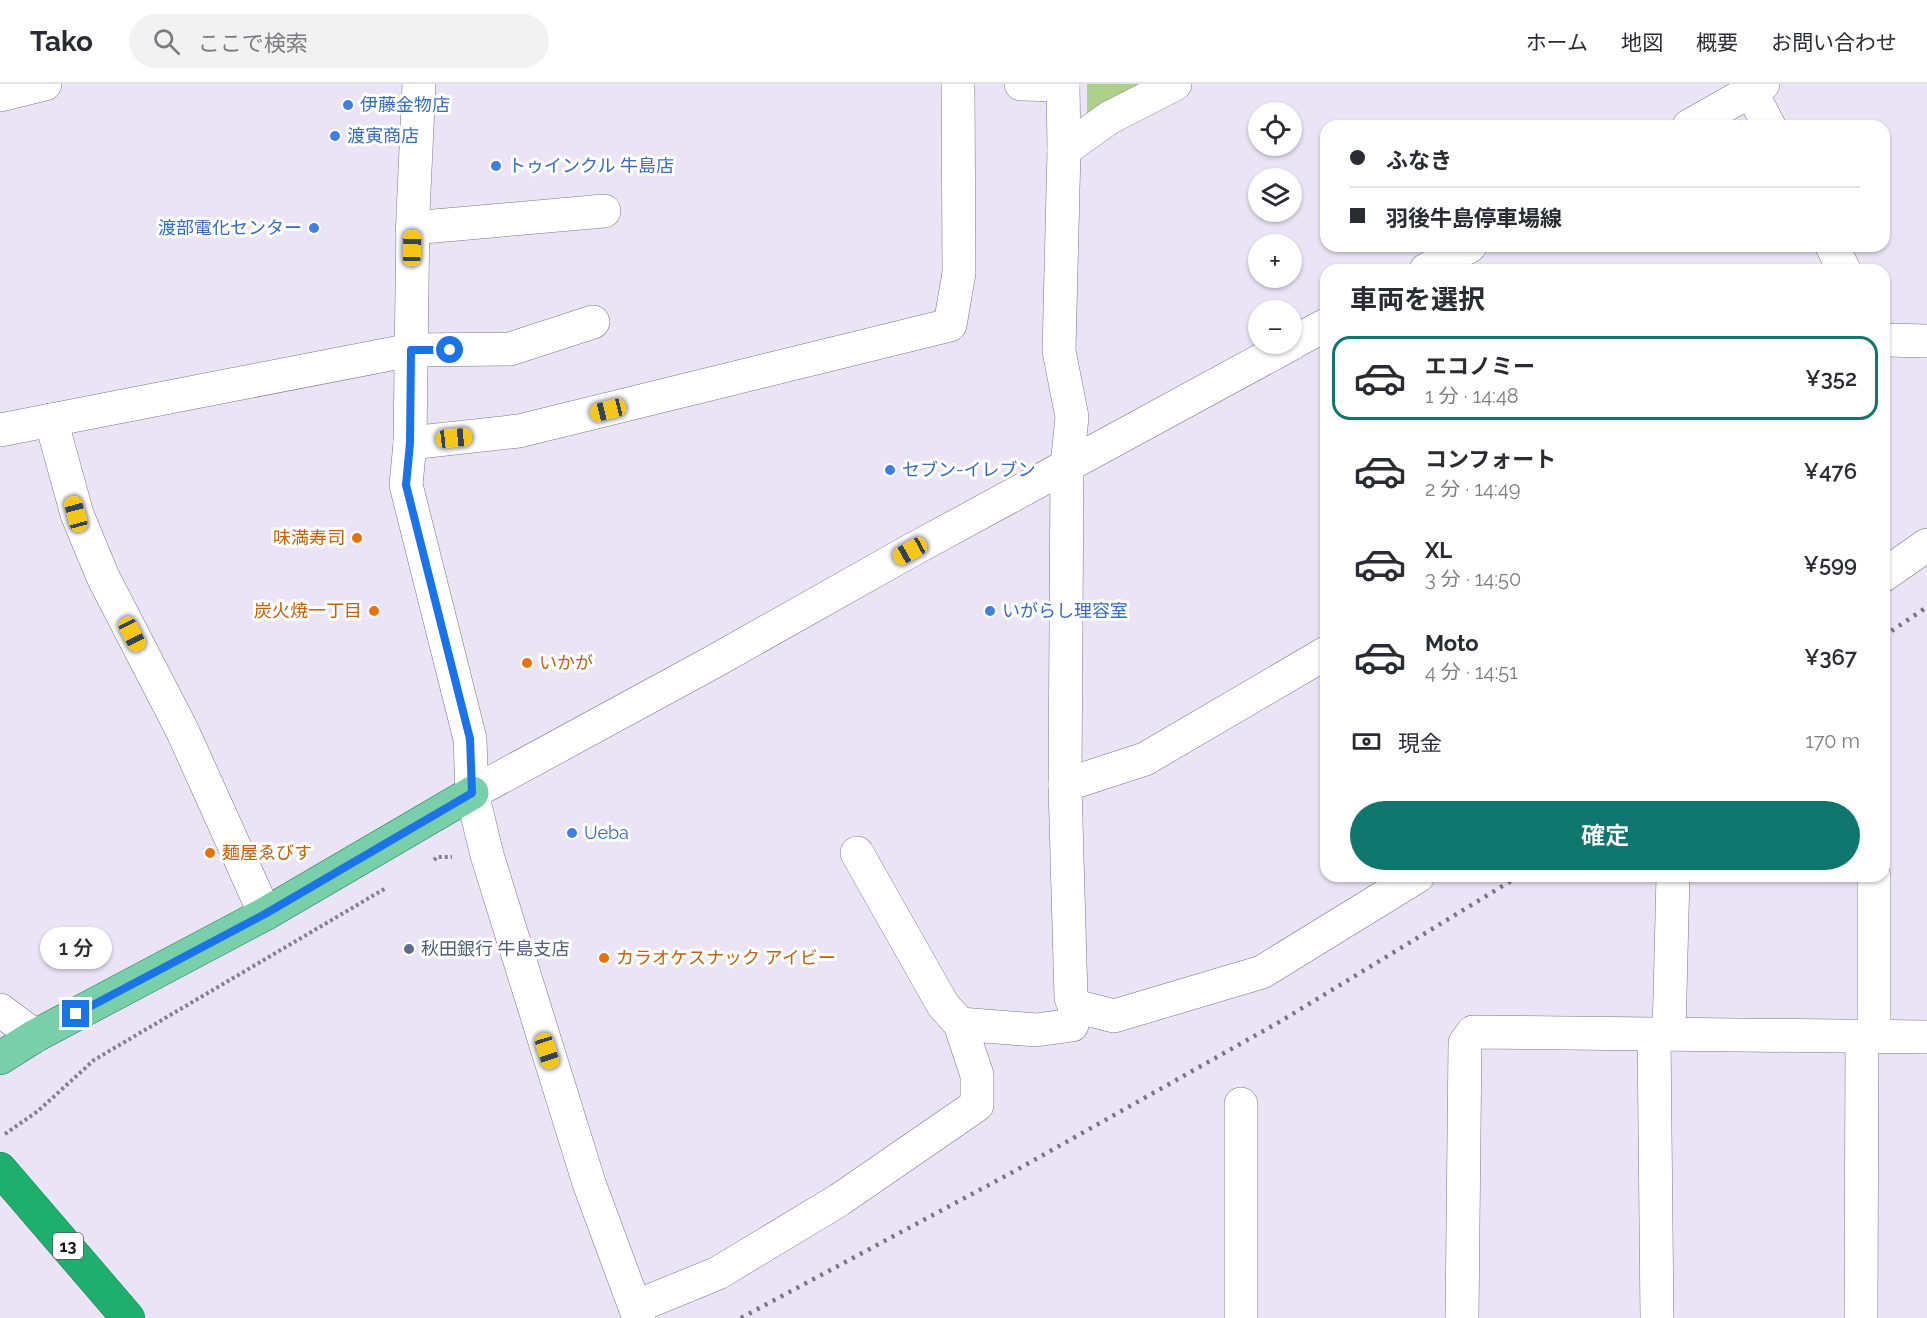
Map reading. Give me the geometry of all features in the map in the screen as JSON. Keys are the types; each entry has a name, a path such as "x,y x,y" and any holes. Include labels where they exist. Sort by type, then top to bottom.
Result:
{"highway":[{"name":"13","path":"3,1172 128,1318"}],"main road":[{"path":"0,1058 35,1036 265,914 472,793"}],"street":[{"path":"0,95 45,84"},
{"path":"420,84 412,228 410,443 406,485 470,739 472,793 487,855 589,1183 637,1313 728,1267 839,1200 977,1105 976,1075 960,1024 943,1005 858,853"},
{"path":"410,443 519,431 950,325 959,273 958,84"},
{"path":"1021,84 1063,85 1064,150 1059,351 1071,417 1067,466 1065,785 1071,998 1076,1006 1114,1016 1262,972 1408,882"},
{"path":"1064,150 1109,118 1175,84"},
{"path":"1699,120 1755,86 1767,120"},
{"path":"412,228 604,211"},
{"path":"1437,264 1459,252"},
{"path":"0,430 411,350 510,349 593,322"},
{"path":"1302,337 1320,328"},
{"path":"1890,340 1927,341"},
{"path":"472,793 1271,354"},
{"path":"51,420 76,514 103,577 182,730 265,914"},
{"path":"1890,571 1927,545"},
{"path":"1065,785 1145,759 1320,657"},
{"path":"1657,1318 1662,1034 1673,882"},
{"path":"1861,1318 1874,882"},
{"path":"960,1024 1036,1030 1072,1025 1076,1006"},
{"path":"0,1010 35,1036"},
{"path":"1462,1318 1465,1043 1473,1032 1927,1037"},
{"path":"1241,1104 1241,1318"}],"path":[{"path":"427,863 437,857 487,855"},
{"path":"0,1138 38,1111 94,1060 387,887"}],"green space":[{"path":"1087,84 1152,84 1087,117"}],"railway":[{"path":"1890,632 1927,607"},
{"path":"741,1318 1013,1172 1281,1021 1509,882"}],"place":[{"name":"伊藤金物店","path":"348,105"},
{"name":"渡寅商店","path":"335,136"},
{"name":"トゥインクル 牛島店","path":"496,166"},
{"name":"渡部電化センター","path":"314,228"},
{"name":"セブン-イレブン","path":"890,470"},
{"name":"味満寿司","path":"357,538"},
{"name":"炭火焼一丁目","path":"374,611"},
{"name":"いがらし理容室","path":"990,611"},
{"name":"いかが","path":"527,663"},
{"name":"Ueba","path":"572,833"},
{"name":"麺屋ゑびす","path":"210,853"},
{"name":"秋田銀行 牛島支店","path":"409,949"},
{"name":"カラオケスナック アイビー","path":"604,958"}],"route":[{"path":"76,1014 265,914 472,793 470,739 406,485 410,443 411,350 450,350"}]}
